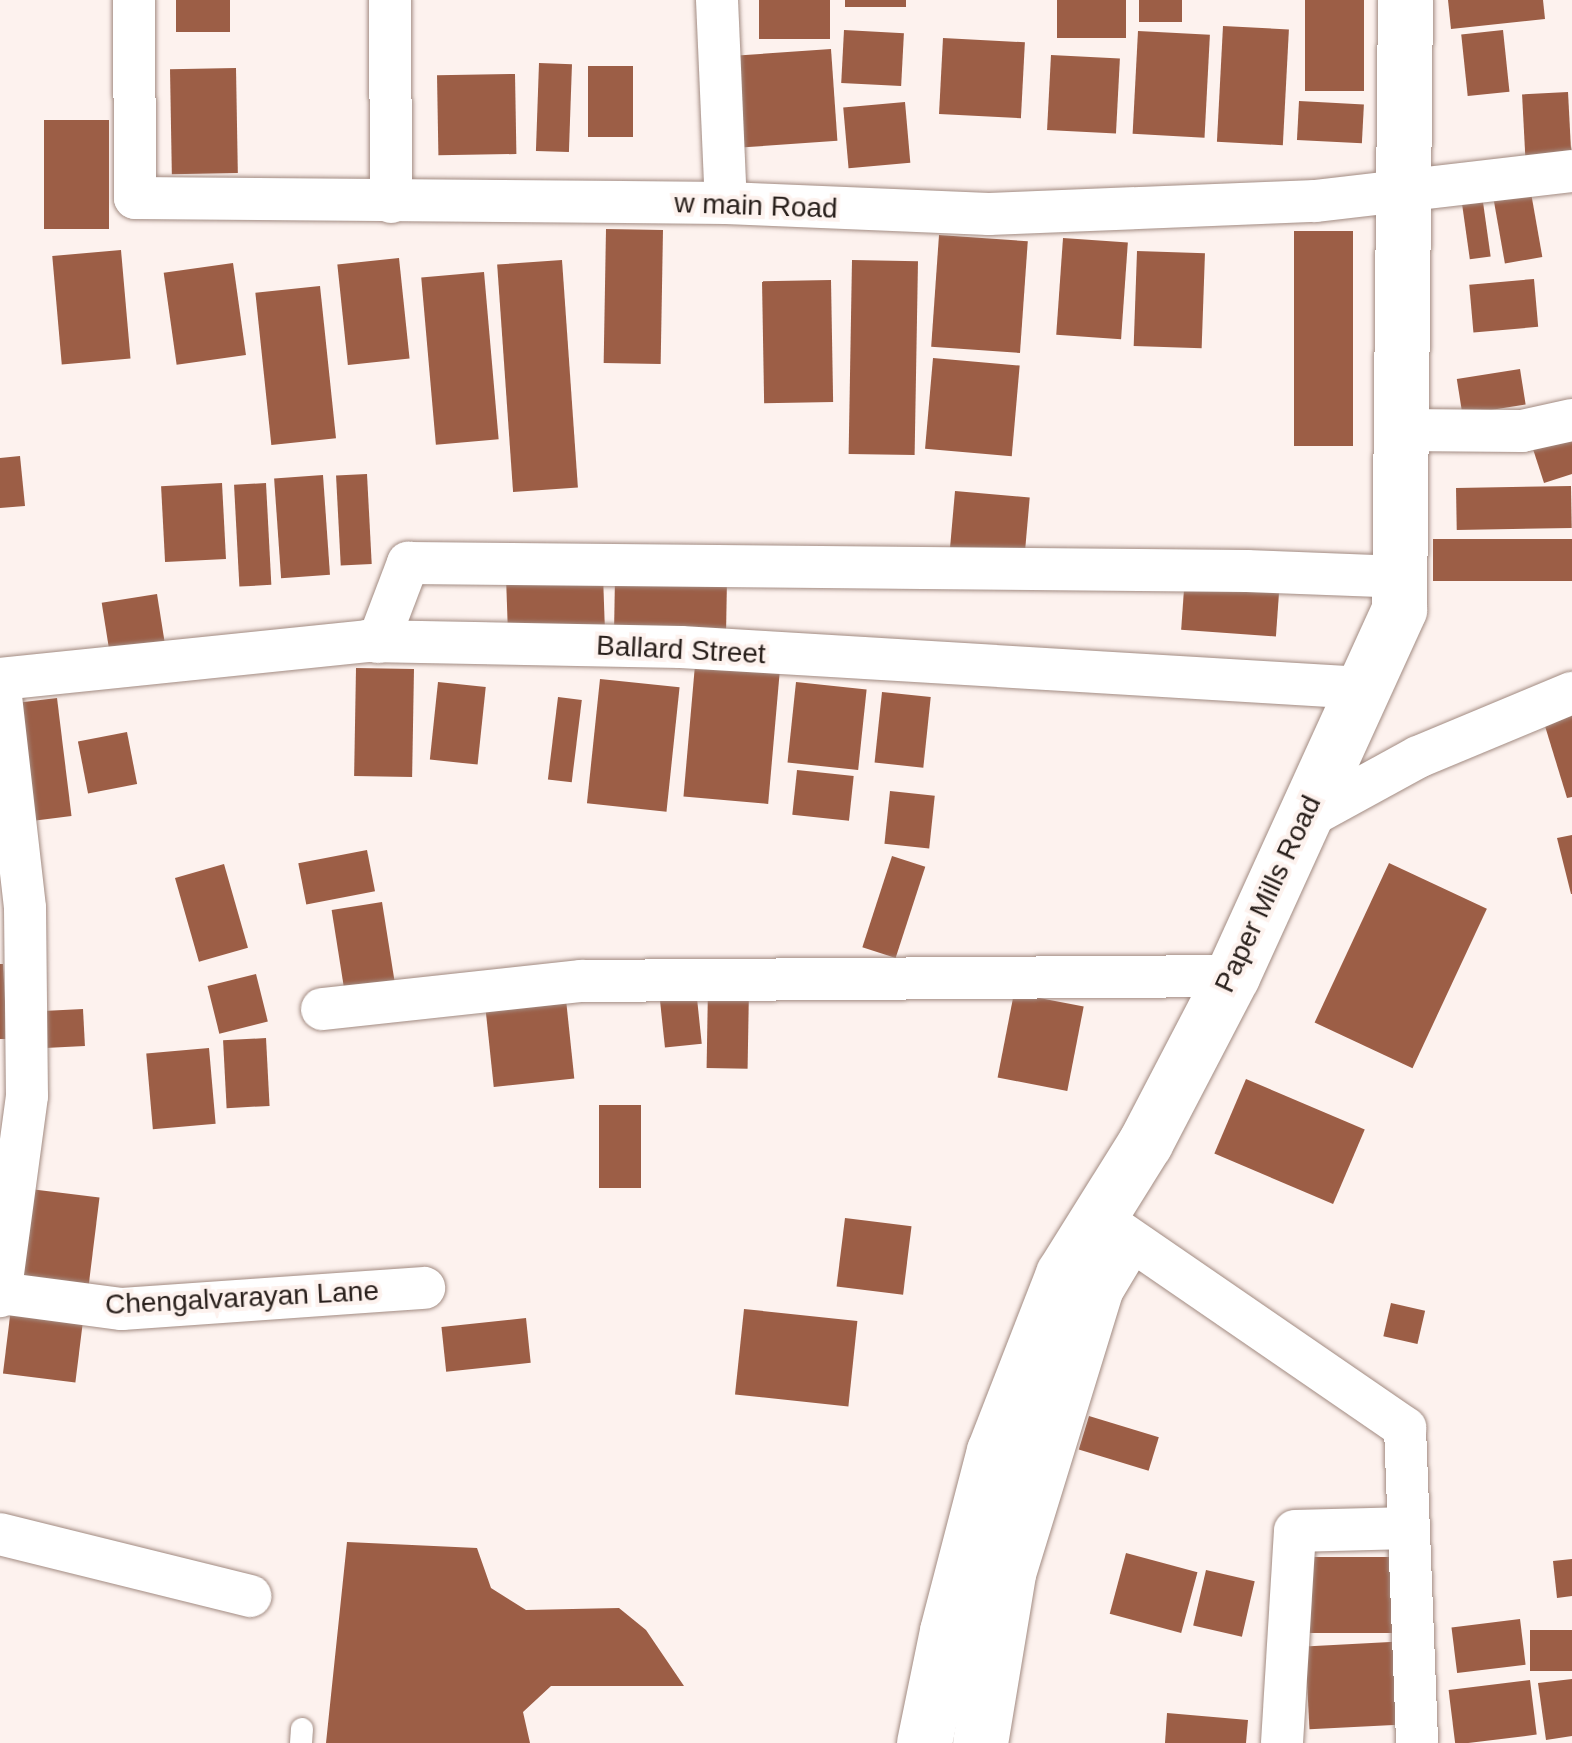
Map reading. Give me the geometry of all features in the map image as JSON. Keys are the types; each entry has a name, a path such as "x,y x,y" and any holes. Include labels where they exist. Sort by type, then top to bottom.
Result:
{"main road":[{"name":"Paper Mills Road","path":"1112,1226 1146,1144 1232,976 1398,609 1405,0"},
{"path":"924,1743 994,1451 1063,1274 1112,1226"},
{"path":"980,1743 1008,1573 1112,1226"}],"street":[{"name":"w main Road","path":"134,0 134,198 726,203 989,214 1316,201 1572,170"},
{"path":"390,0 391,202"},
{"path":"717,0 726,203"},
{"path":"1401,430 1522,431 1572,420"},
{"path":"378,642 408,563 704,563 1400,577"},
{"name":"Ballard Street","path":"0,679 378,642 681,647 1363,688"},
{"path":"0,688 25,908 27,1096 0,1294"},
{"path":"1303,820 1418,757 1572,693"},
{"path":"322,1009 581,981 1232,976"},
{"path":"1112,1226 1404,1428 1417,1743"},
{"name":"Chengalvarayan Lane","path":"0,1294 122,1310 424,1288"},
{"path":"1282,1743 1295,1532 1408,1528"},
{"path":"0,1534 250,1596"}],"building":[{"path":"176,0 230,0 230,32 176,32"},
{"path":"759,0 830,0 830,39 759,39"},
{"path":"845,0 906,0 906,7 845,7"},
{"path":"1057,0 1126,0 1126,38 1057,38"},
{"path":"1139,0 1182,0 1182,22 1139,22"},
{"path":"1305,0 1364,0 1364,91 1305,91"},
{"path":"1448,0 1543,0 1545,19 1451,29"},
{"path":"1223,26 1289,29 1283,145 1217,142"},
{"path":"844,30 904,33 901,86 841,83"},
{"path":"1503,30 1509,92 1468,96 1461,34"},
{"path":"1138,31 1210,35 1205,138 1133,134"},
{"path":"943,38 1025,42 1021,118 939,114"},
{"path":"831,49 837,141 741,148 734,56"},
{"path":"1051,55 1120,59 1116,134 1047,130"},
{"path":"539,63 572,64 569,152 536,151"},
{"path":"588,66 633,66 633,137 588,137"},
{"path":"236,68 238,173 172,174 170,69"},
{"path":"515,74 516,154 438,155 437,75"},
{"path":"1568,92 1572,160 1526,162 1522,94"},
{"path":"1299,101 1364,104 1362,143 1297,140"},
{"path":"905,102 910,163 849,168 843,107"},
{"path":"44,120 109,120 109,229 44,229"},
{"path":"1530,187 1542,257 1505,264 1493,194"},
{"path":"1482,195 1491,256 1470,259 1461,198"},
{"path":"606,229 663,230 661,364 604,363"},
{"path":"1294,231 1353,231 1353,446 1294,446"},
{"path":"939,235 1028,241 1020,353 931,347"},
{"path":"1063,238 1128,243 1121,339 1056,335"},
{"path":"121,250 130,359 62,365 52,256"},
{"path":"1137,251 1205,253 1202,348 1134,346"},
{"path":"399,258 410,358 348,365 337,264"},
{"path":"562,260 578,487 513,492 497,265"},
{"path":"852,260 918,261 915,455 849,454"},
{"path":"233,263 246,355 177,365 164,273"},
{"path":"484,272 499,439 436,445 421,277"},
{"path":"1534,279 1538,327 1473,332 1469,285"},
{"path":"831,280 833,402 764,403 762,281"},
{"path":"320,286 336,438 271,445 255,293"},
{"path":"933,358 1020,366 1012,456 925,449"},
{"path":"1520,369 1526,405 1462,415 1457,379"},
{"path":"1572,434 1572,474 1544,483 1532,446"},
{"path":"20,456 25,506 0,508 0,458"},
{"path":"367,474 372,564 341,565 336,476"},
{"path":"323,475 330,575 281,578 274,478"},
{"path":"222,483 226,559 165,562 161,486"},
{"path":"266,483 271,585 239,587 234,485"},
{"path":"1571,486 1572,528 1457,530 1456,488"},
{"path":"955,491 1030,498 1024,563 949,557"},
{"path":"1433,539 1572,539 1572,581 1433,581"},
{"path":"603,575 605,630 508,633 506,578"},
{"path":"1185,575 1280,582 1276,636 1181,630"},
{"path":"615,577 727,579 726,640 614,638"},
{"path":"157,594 165,645 110,654 102,603"},
{"path":"695,665 780,672 768,804 683,796"},
{"path":"356,668 414,669 412,777 354,776"},
{"path":"600,679 680,687 666,812 587,803"},
{"path":"438,682 486,687 478,765 430,760"},
{"path":"796,682 867,689 858,770 788,763"},
{"path":"882,692 931,697 923,768 875,763"},
{"path":"558,697 582,700 572,782 548,779"},
{"path":"57,698 72,816 24,822 9,704"},
{"path":"1572,704 1572,797 1567,798 1541,713"},
{"path":"127,732 137,784 88,794 78,742"},
{"path":"797,770 854,776 849,821 792,815"},
{"path":"890,791 935,796 929,848 884,844"},
{"path":"1572,835 1572,894 1571,894 1557,838"},
{"path":"367,850 375,891 306,905 298,863"},
{"path":"892,856 925,867 896,958 862,947"},
{"path":"1389,863 1487,909 1413,1068 1315,1023"},
{"path":"224,864 248,948 199,962 175,878"},
{"path":"382,902 397,994 346,1002 332,910"},
{"path":"3,964 7,1039 0,1039"},
{"path":"256,974 268,1022 219,1034 207,986"},
{"path":"708,987 749,988 748,1069 707,1068"},
{"path":"696,989 702,1044 665,1048 659,993"},
{"path":"565,990 574,1079 494,1087 484,998"},
{"path":"1014,993 1084,1007 1067,1091 998,1077"},
{"path":"83,1009 85,1046 35,1049 33,1012"},
{"path":"266,1038 270,1106 227,1108 223,1040"},
{"path":"209,1048 216,1124 153,1129 146,1053"},
{"path":"1246,1079 1365,1129 1333,1204 1214,1154"},
{"path":"599,1105 641,1105 641,1188 599,1188"},
{"path":"30,1189 99,1198 88,1295 18,1286"},
{"path":"845,1218 912,1226 903,1295 837,1286"},
{"path":"1391,1303 1425,1311 1417,1344 1383,1336"},
{"path":"11,1308 83,1317 75,1382 3,1374"},
{"path":"744,1309 857,1321 848,1406 735,1395"},
{"path":"526,1318 531,1363 446,1372 441,1327"},
{"path":"1089,1416 1159,1437 1149,1471 1079,1449"},
{"path":"347,1542 477,1548 491,1588 526,1610 619,1608 646,1630 684,1686 551,1686 523,1712 530,1743 326,1743"},
{"path":"1126,1553 1197,1572 1181,1633 1110,1614"},
{"path":"1307,1557 1400,1557 1400,1633 1307,1633"},
{"path":"1572,1559 1572,1596 1557,1598 1553,1561"},
{"path":"1206,1570 1255,1581 1242,1637 1193,1626"},
{"path":"1520,1619 1526,1665 1457,1673 1452,1627"},
{"path":"1530,1630 1572,1630 1572,1671 1530,1671"},
{"path":"1409,1641 1413,1724 1309,1729 1305,1646"},
{"path":"1572,1679 1572,1736 1546,1740 1538,1683"},
{"path":"1530,1680 1537,1735 1455,1743 1449,1690"},
{"path":"1167,1713 1248,1720 1246,1743 1165,1743"}]}
